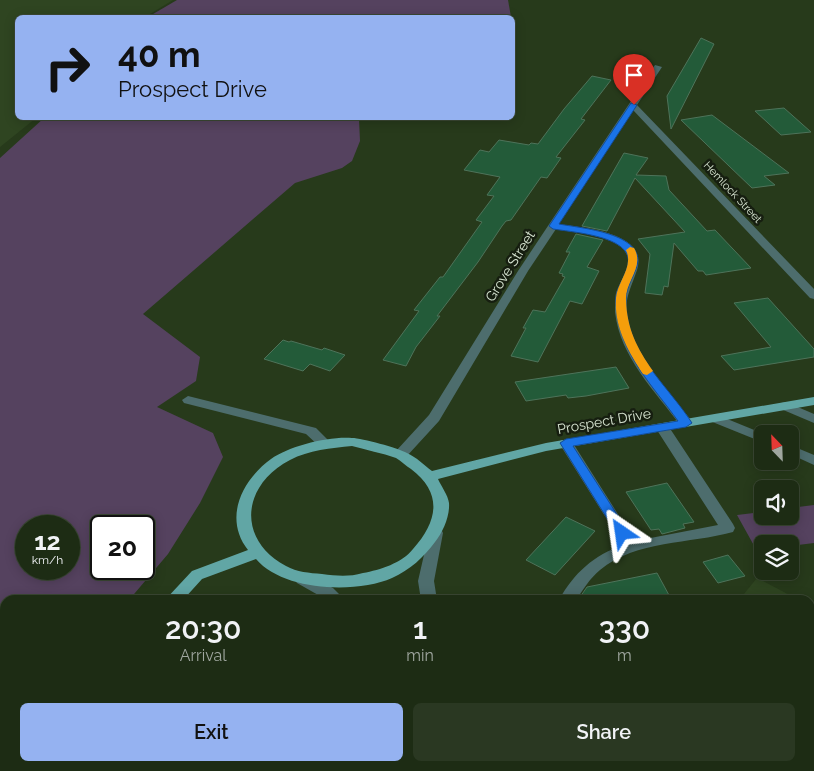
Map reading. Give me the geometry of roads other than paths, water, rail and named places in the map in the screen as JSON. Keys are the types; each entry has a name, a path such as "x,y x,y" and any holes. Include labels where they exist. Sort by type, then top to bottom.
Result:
{"main road":[{"name":"Prospect Drive","path":"430,476 566,443 814,401"},
{"path":"352,442 369,444 401,454 417,464 430,476 440,494 442,513 436,533 428,546 415,558 382,576 341,583 300,578 276,568 257,553 245,534 242,514 246,494 259,476 277,461 299,450 325,444 352,442"},
{"path":"178,595 197,575 257,553"}],"street":[{"name":"Grove Street","path":"401,454 434,418 523,271 658,67"},
{"name":"Hemlock Street","path":"634,105 814,296"},
{"path":"553,226 603,235 624,244 630,250 633,256 633,264 621,298 624,329 631,348 640,362 686,423"},
{"path":"188,400 311,431 325,444"},
{"path":"786,406 814,419"},
{"path":"715,418 754,435"},
{"path":"571,595 597,565 623,550 728,528 662,427"},
{"path":"566,443 632,548"},
{"path":"799,454 814,460"},
{"path":"428,595 426,581 436,533"},
{"path":"300,578 331,595"}]}
